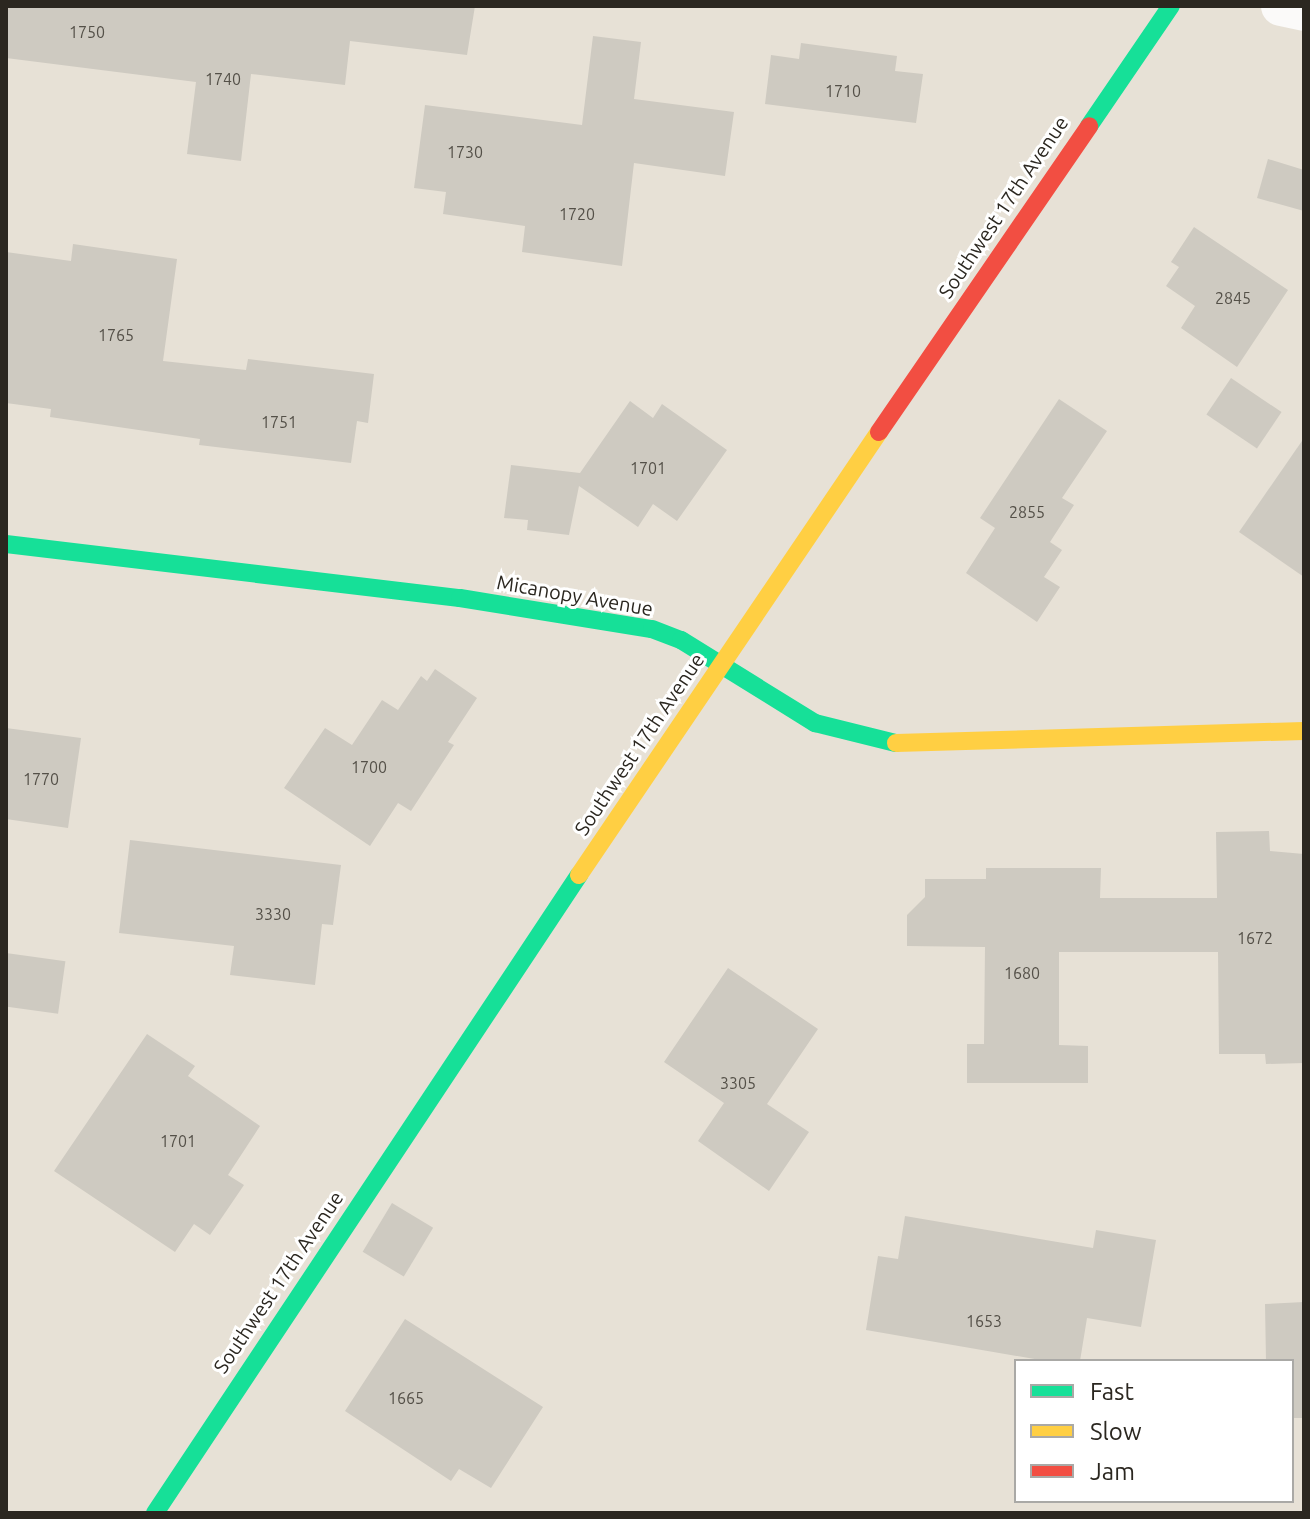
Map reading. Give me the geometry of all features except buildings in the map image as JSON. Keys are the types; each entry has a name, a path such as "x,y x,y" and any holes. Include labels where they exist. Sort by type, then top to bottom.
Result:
{"main road":[{"name":"Southwest 17th Avenue","path":"155,1513 719,665 1171,6"},
{"name":"Micanopy Avenue","path":"6,544 577,615 667,634 815,723 896,743 1304,731"}],"street":[{"path":"1281,6 1304,11"}],"traffic: fast":[{"path":"1089,126 1171,6"},
{"path":"6,544 460,598 652,629 681,640 815,723 896,743"},
{"path":"155,1513 579,875"}],"traffic: slow":[{"path":"579,875 879,432"},
{"path":"896,743 1304,731"}],"traffic: jam":[{"path":"879,432 1089,126"}]}
